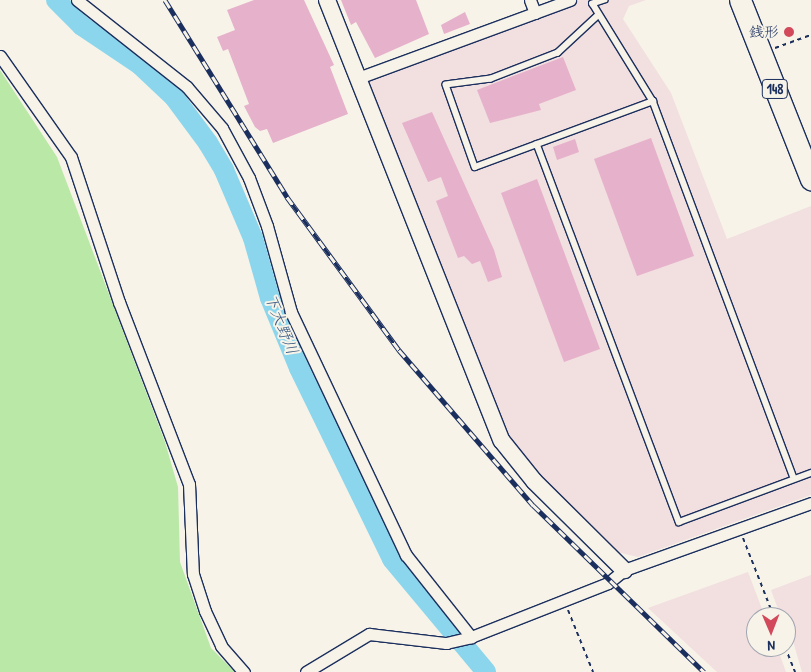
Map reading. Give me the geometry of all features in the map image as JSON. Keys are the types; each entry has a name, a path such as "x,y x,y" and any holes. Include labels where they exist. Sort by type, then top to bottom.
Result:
{"highway":[{"name":"148","path":"740,0 811,179"}],"street":[{"path":"77,0 187,88 222,128 249,178 268,226 291,312 406,555 471,637"},
{"path":"327,0 502,441 534,482 624,570"},
{"path":"530,0 535,13"},
{"path":"358,78 570,0"},
{"path":"0,56 71,156 118,302 189,484 193,574 205,611 221,646 244,672"},
{"path":"306,672 369,634 446,643 471,637 608,583 624,570 811,503"}],"lane":[{"path":"605,0 593,4 653,101 794,479"},
{"path":"599,15 558,53 491,79 446,85 475,167 653,101"},
{"path":"537,144 679,522 811,473"}],"path":[{"path":"761,53 811,35"},
{"path":"740,529 770,607"},
{"path":"565,600 593,672"},
{"path":"789,657 795,672"}],"shaded area":[{"path":"580,0 646,0 629,6 623,19 671,93 727,239 811,206 811,495 638,557 617,552 516,453 365,82"},
{"path":"748,572 761,607 746,607 746,657 781,657 786,672 717,672 648,608"},
{"path":"811,575 811,672 802,672 796,651 796,607 777,607 771,590"}],"green space":[{"path":"0,70 57,157 165,442 178,487 180,562 211,648 235,672 0,672"}],"building":[{"path":"254,0 304,0 334,65 330,67 348,114 273,143 267,129 260,131 255,127 244,106 249,104 228,49 223,51 217,37 235,30 227,10"},
{"path":"341,0 416,0 429,34 375,58 356,22 351,25"},
{"path":"465,12 470,24 444,34 441,25"},
{"path":"563,57 576,90 539,104 541,110 490,123 477,90"},
{"path":"432,112 494,250 502,277 488,282 480,261 472,264 464,256 458,258 436,201 448,196 441,177 428,182 402,123"},
{"path":"651,138 694,256 637,276 594,159"},
{"path":"575,139 579,152 557,160 553,147"},
{"path":"537,179 600,349 564,362 501,193"}],"waterway":[{"name":"下大野川","path":"56,0 82,26 140,65 174,97 208,143 224,170 253,238 270,298 299,368 392,559 486,672"}],"railway":[{"path":"165,0 287,197 399,350 533,505 704,672"}],"place":[{"name":"銭形","path":"789,32"}]}
